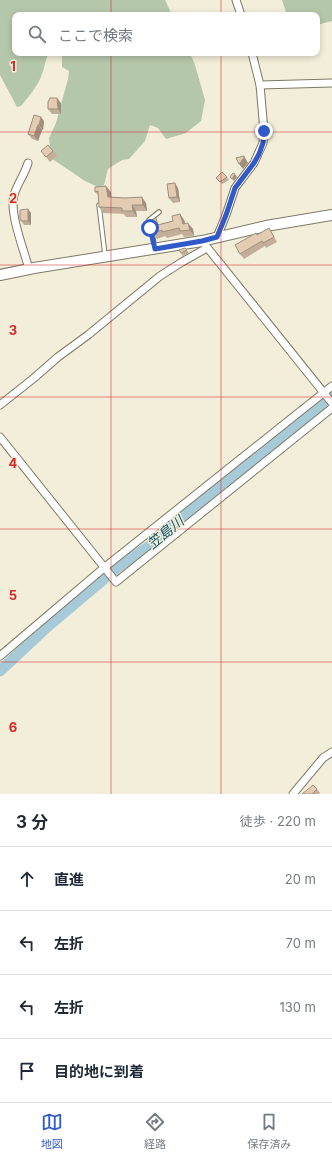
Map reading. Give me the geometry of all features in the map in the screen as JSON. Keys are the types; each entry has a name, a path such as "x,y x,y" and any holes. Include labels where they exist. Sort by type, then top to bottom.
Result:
{"street":[{"path":"236,0 240,12"},
{"path":"217,237 235,188 254,163 263,143 264,131 260,85 253,56"},
{"path":"260,85 332,83"},
{"path":"28,163 25,174 14,195 13,207 16,224 29,269"},
{"path":"0,405 160,276 217,237 266,226 332,215"},
{"path":"0,275 105,256 205,244"},
{"path":"205,244 332,403"},
{"path":"0,656 105,567 332,386"},
{"path":"0,437 116,582 332,408"},
{"path":"293,794 319,762 332,752"}],"lane":[{"path":"98,205 105,256"},
{"path":"155,249 149,220 159,212"}],"green space":[{"path":"0,0 165,0 171,12 12,12 12,56 48,56 38,83 21,106 17,107 0,75"},
{"path":"282,0 332,0 332,21 320,24 320,12 286,12"},
{"path":"62,56 191,56 205,100 201,121 186,133 166,139 158,128 150,125 145,141 129,159 122,160 108,169 104,185 98,187 85,181 51,158 49,138 56,123 69,71 62,67"}],"building":[{"path":"50,98 57,98 58,109 48,109 48,102"},
{"path":"34,115 41,117 34,136 28,134"},
{"path":"48,145 53,151 46,157 41,151"},
{"path":"244,156 244,158 239,164 236,158"},
{"path":"222,172 227,177 220,182 216,178"},
{"path":"233,173 235,174 232,179 230,177"},
{"path":"175,183 177,197 169,198 167,184"},
{"path":"106,186 108,197 142,197 143,205 132,205 133,211 122,211 122,208 99,207 98,191 95,192 95,187"},
{"path":"28,209 28,221 21,221 20,210"},
{"path":"180,214 183,224 188,223 190,230 180,231 179,228 162,232 162,230 153,233 149,221 156,218 158,225 173,221 172,216"},
{"path":"269,228 274,237 263,243 262,241 240,254 235,245 256,233 257,235"},
{"path":"185,248 187,250 181,253 179,250"},
{"path":"313,785 317,789 312,794 302,794"}],"waterway":[{"name":"笠島川","path":"0,671 47,627 118,567 154,543 223,483 233,477 280,438 299,425 332,394"}],"route":[{"path":"150,228 155,249 217,237 235,188 259,154 263,143 264,131"}]}
